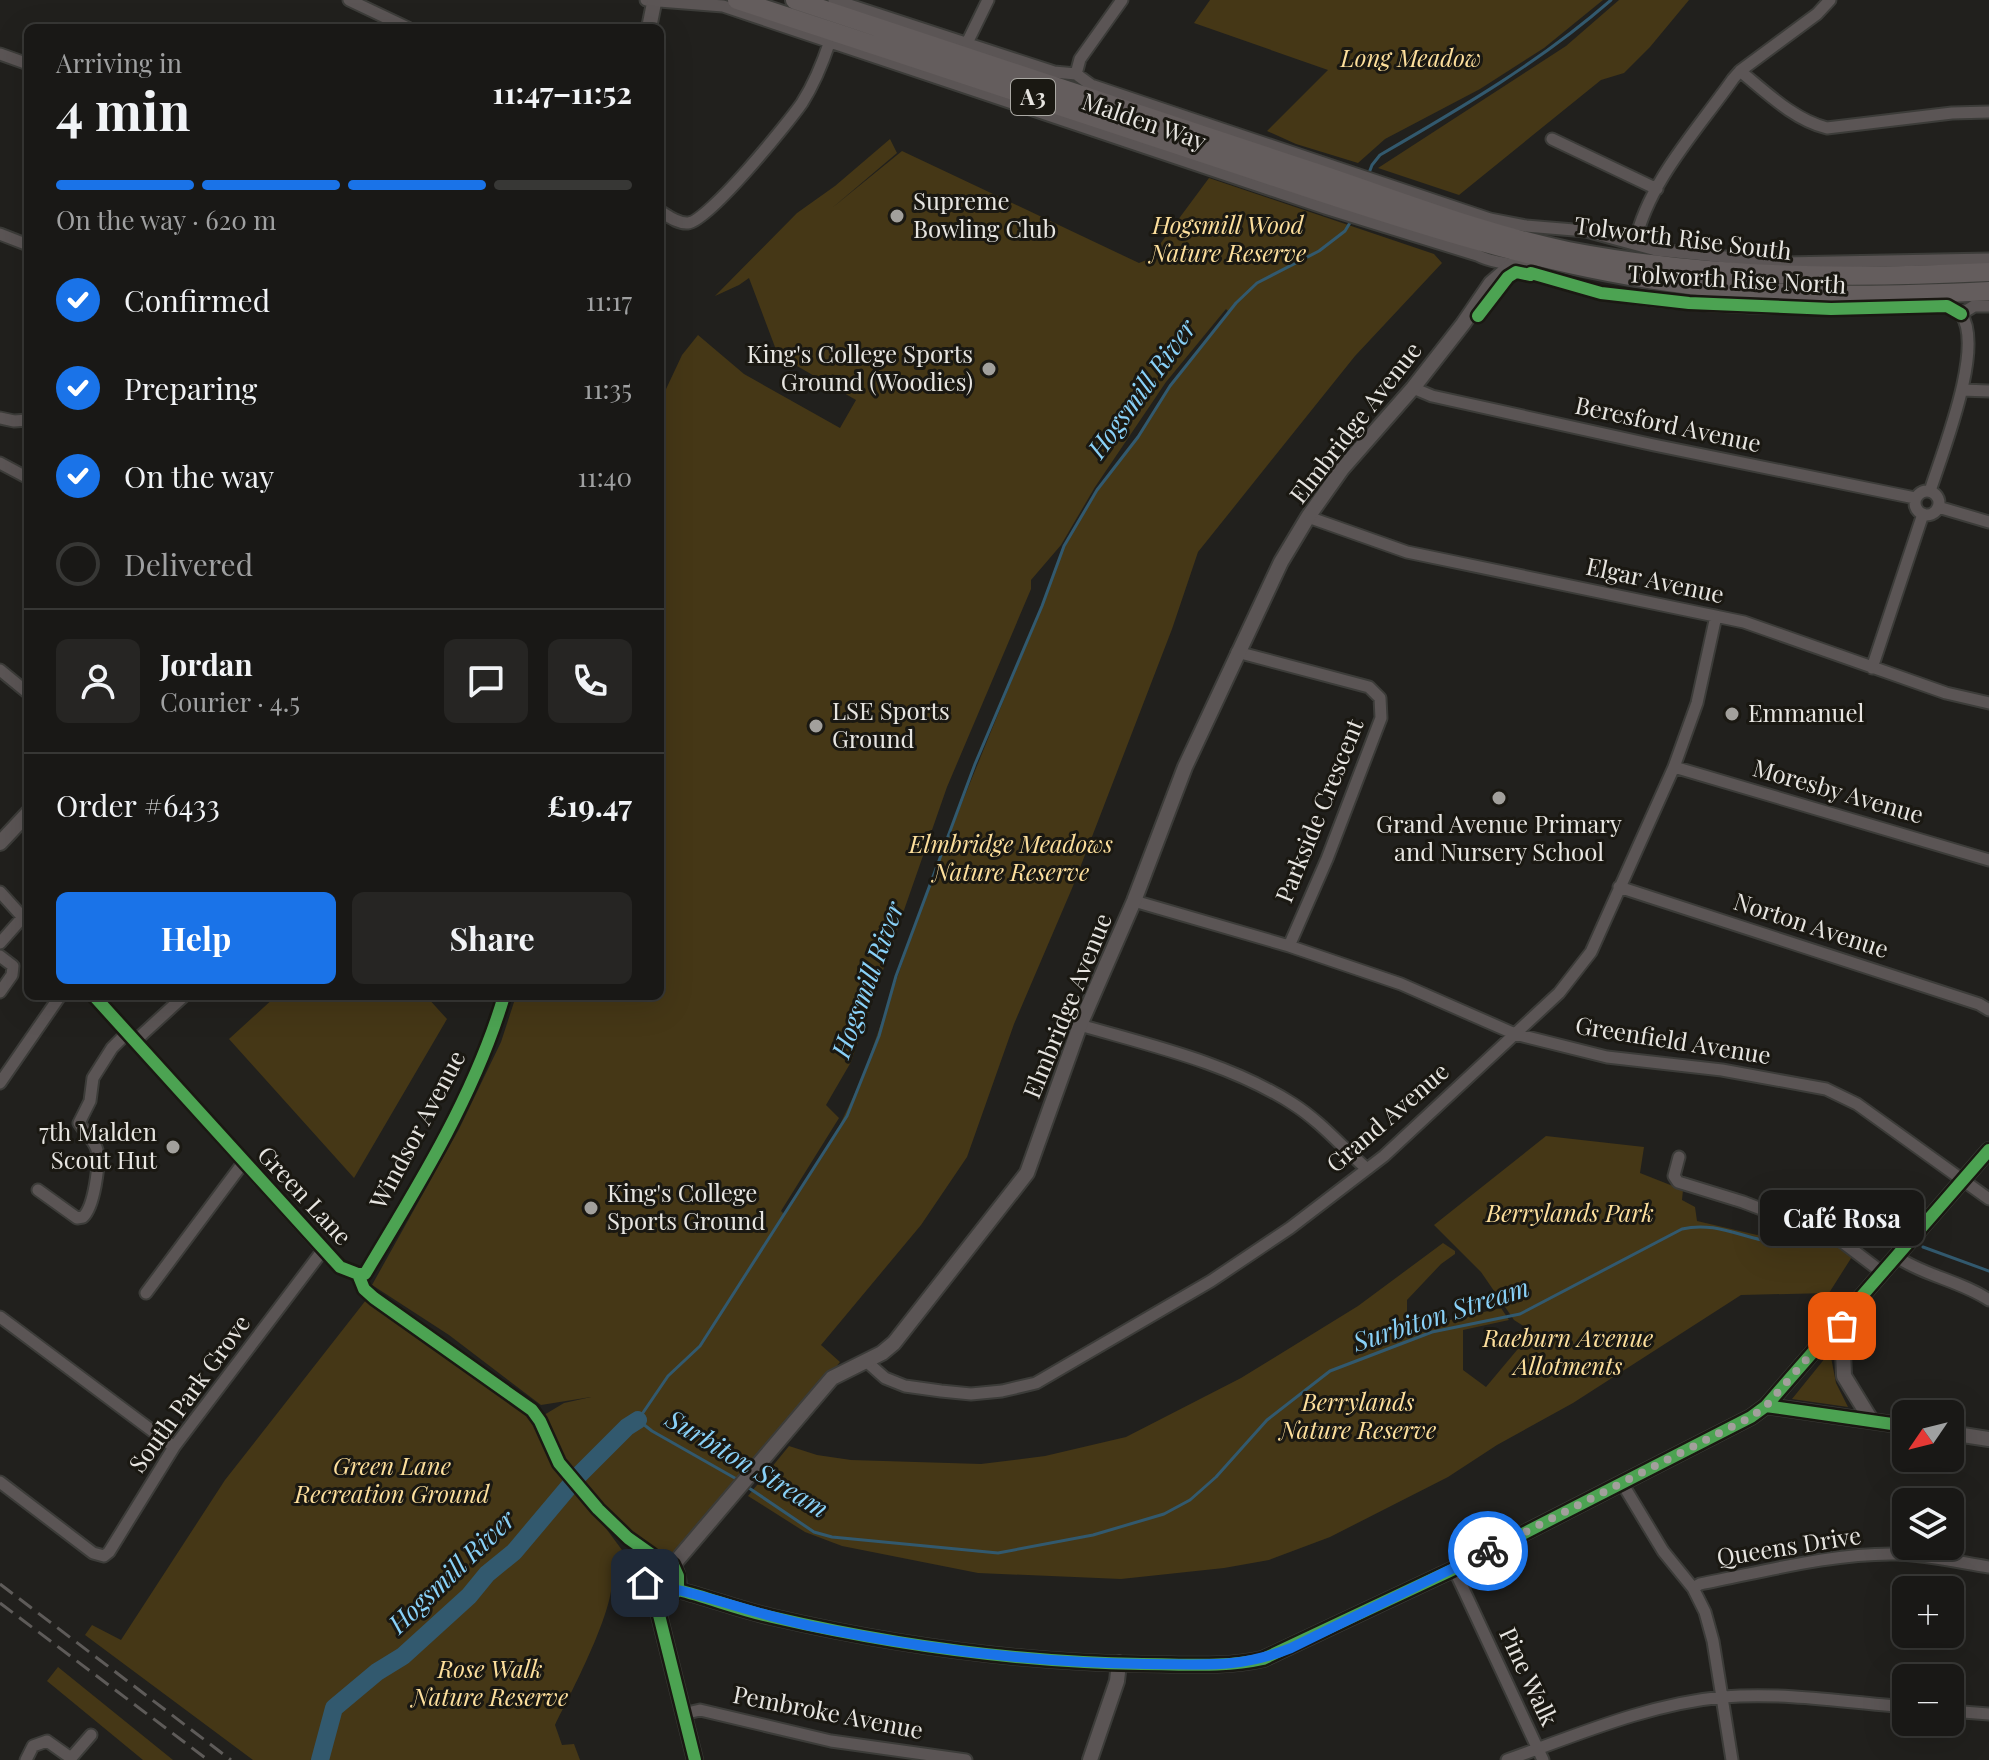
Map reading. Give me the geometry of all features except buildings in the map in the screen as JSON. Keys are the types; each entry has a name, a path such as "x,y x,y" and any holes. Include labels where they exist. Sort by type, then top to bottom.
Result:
{"highway":[{"name":"Malden Way","path":"737,0 1377,202"},
{"name":"Malden Way","path":"795,0 1332,188"},
{"name":"Tolworth Rise North","path":"1377,202 1536,258 1690,285 1766,292 1878,295 1989,291"},
{"name":"Tolworth Rise South","path":"1377,202 1569,251 1693,268 1831,278 1989,272"}],"street":[{"path":"349,0 400,24"},
{"name":"Malden Way","path":"834,0 1054,72 1076,74 1091,85 1262,141 1332,188"},
{"path":"967,43 988,0"},
{"path":"1076,74 1080,59 1122,0"},
{"path":"1635,243 1657,189 1740,71 1817,14 1830,0"},
{"path":"649,24 652,1"},
{"name":"Malden Way","path":"652,1 723,6 830,41 1332,188 1377,202 1487,261 1512,265"},
{"path":"664,213 683,223 690,223 720,199 802,103 820,69 830,41"},
{"path":"0,54 24,63"},
{"path":"1740,71 1774,99 1814,124 1827,128 1952,113 1989,112"},
{"path":"1552,139 1657,189"},
{"name":"Tolworth Rise South","path":"1377,202 1526,226 1586,231 1656,250 1784,263 1989,259"},
{"path":"0,234 24,243"},
{"name":"Elmbridge Avenue","path":"673,1565 832,1378 882,1353 894,1343 1027,1173 1080,1025 1134,901 1185,767 1281,562 1342,469 1413,388 1491,283 1512,265 1536,258"},
{"path":"1487,261 1491,283"},
{"name":"Tolworth Rise North","path":"1512,265 1591,290 1689,303 1831,309 1947,306 1961,314 1974,306 1989,306"},
{"path":"1930,491 1962,390 1969,351 1965,319 1961,314"},
{"name":"Beresford Avenue","path":"1413,388 1432,396 1624,439 1915,498"},
{"path":"1962,390 1989,391"},
{"path":"0,418 24,420"},
{"path":"0,463 24,476"},
{"path":"1923,491 1930,491 1938,499 1938,507 1934,513 1923,514 1917,509 1915,498 1923,491"},
{"path":"1938,507 1989,522"},
{"path":"1872,668 1923,514"},
{"name":"Elgar Avenue","path":"1308,517 1407,552 1744,622 1946,693 1989,703"},
{"name":"Grand Avenue","path":"866,1361 885,1378 905,1386 941,1391 971,1394 1036,1383 1211,1281 1290,1228 1384,1156 1559,993 1591,952 1674,767 1697,703 1716,616"},
{"name":"Parkside Crescent","path":"1237,652 1369,687 1380,698 1381,718 1327,859 1289,946"},
{"path":"0,670 24,690"},
{"name":"Moresby Avenue","path":"1674,767 1989,860"},
{"path":"1,840 24,817"},
{"name":"Norton Avenue","path":"1619,887 1979,1004 1989,1010"},
{"path":"0,892 24,919"},
{"name":"Greenfield Avenue","path":"1134,901 1289,946 1401,984 1515,1034 1607,1057 1722,1070 1826,1089 1857,1104 1989,1199"},
{"path":"0,943 24,921"},
{"path":"0,956 13,966 12,975 0,992"},
{"path":"0,1083 57,1000"},
{"name":"Green Lane","path":"98,1000 323,1250 340,1267 358,1274 364,1289 374,1298"},
{"path":"38,1190 77,1218 89,1212 95,1199 97,1149 79,1123 90,1101 93,1078 112,1048 179,1000"},
{"name":"Windsor Avenue","path":"358,1274 365,1274 456,1114 494,1030 503,1000"},
{"path":"1080,1025 1217,1066 1259,1084 1296,1105 1367,1169"},
{"path":"678,1590 768,1616 928,1647 1026,1658 1119,1663 1241,1664 1263,1659 1454,1569 1766,1406 1989,1150"},
{"path":"1679,1157 1674,1176 1678,1182 1743,1202 1837,1238 1883,1273"},
{"path":"146,1293 243,1163"},
{"name":"South Park Grove","path":"0,1482 93,1553 104,1556 174,1447 323,1250"},
{"path":"1897,1257 1911,1267 1989,1300"},
{"path":"0,1317 174,1447"},
{"path":"1838,1323 1842,1326 1844,1376 1871,1420"},
{"path":"1766,1406 1892,1424"},
{"path":"1964,1435 1989,1439"},
{"path":"1622,1483 1663,1551 1693,1588 1705,1612 1713,1641 1732,1760"},
{"name":"Queens Drive","path":"1693,1588 1714,1581 1817,1562 1867,1556 1917,1556 1989,1567"},
{"path":"658,1559 666,1559 678,1576 678,1590 659,1602 652,1597 645,1583 645,1569 658,1559"},
{"name":"Pine Walk","path":"1454,1569 1540,1754"},
{"path":"659,1602 659,1615 695,1760"},
{"path":"1090,1760 1117,1681 1119,1663"},
{"path":"1507,1760 1540,1754 1624,1718 1721,1697 1760,1696 1892,1706"},
{"name":"Pembroke Avenue","path":"683,1714 700,1710 831,1741 966,1760"},
{"path":"1964,1712 1989,1714"},
{"path":"26,1760 33,1746 47,1741 71,1758 91,1735"}],"green space":[{"name":"Long Meadow","path":"1210,0 1603,0 1544,48 1480,89 1385,139 1358,163 1296,144 1267,131 1328,70 1194,23"},
{"path":"1619,0 1689,0 1624,73 1601,80 1459,195 1378,168 1566,46"},
{"path":"890,139 897,153 832,208 902,151 1139,263 1149,259 1209,178 1434,254 1442,263 1355,356 1198,552 1172,629 1073,886 1014,1024 967,1157 921,1225 821,1345 840,1362 781,1434 680,1547 674,1553 659,1553 644,1547 622,1531 578,1476 605,1448 601,1448 576,1473 556,1450 540,1413 544,1415 564,1403 591,1397 541,1405 449,1335 372,1285 459,1129 501,1042 515,1000 664,1000 664,393 682,355 698,335 744,374 840,428 856,400 778,355 749,278 715,296 797,213 835,186","holes":["1226,309 1229,312 1170,386 1138,437 1100,487 1064,546 937,864 862,1078 837,1131 784,1214 781,1211 839,1118 826,1105 851,1062 947,787 1031,589 1031,580 1061,545 1095,487 1166,382"]},
{"path":"272,1000 430,1000 447,1019 354,1178 229,1039"},
{"name":"Berrylands Nature Reserve","path":"1546,1136 1644,1147 1640,1173 1683,1190 1682,1200 1695,1207 1697,1221 1757,1235 1773,1229 1803,1240 1821,1233 1855,1252 1829,1293 1741,1295 1573,1403 1497,1445 1448,1477 1330,1537 1269,1560 1121,1579 978,1573 842,1546 805,1532 748,1496 789,1446 817,1455 851,1460 981,1464 1045,1456 1126,1437 1241,1378 1358,1306 1443,1243 1455,1254 1441,1264 1407,1300 1407,1330 1501,1308 1509,1320 1463,1330 1463,1370 1486,1387 1527,1338 1525,1327 1514,1320 1481,1272 1434,1225"},
{"name":"Green Lane Recreation Ground","path":"366,1300 528,1415 540,1429 565,1483 622,1550 632,1572 612,1576 607,1609 600,1629 555,1725 562,1745 574,1744 580,1760 253,1760 85,1635 92,1625 121,1640 225,1480"},
{"path":"1830,1352 1836,1383 1848,1407 1792,1399"},
{"path":"58,1667 173,1760 143,1760 47,1681"}],"waterway":[{"name":"Hogsmill River","path":"1369,173 1380,155 1528,64 1611,0"},
{"name":"Hogsmill River","path":"740,1481 638,1420 668,1376 700,1346 847,1116 879,1036 896,976 975,764 1064,546 1097,490 1138,437 1170,386 1236,303 1257,283 1319,251 1345,231 1351,221"},
{"name":"Surbiton Stream","path":"746,1486 814,1532 832,1537 998,1553 1093,1535 1164,1514 1190,1500 1216,1477 1267,1420 1330,1371 1432,1332 1520,1314 1682,1229 1713,1228 1778,1242 1825,1238"},
{"name":"Surbiton Stream","path":"1836,1234 1858,1230 1894,1239"},
{"name":"Surbiton Stream","path":"1923,1247 1989,1271"},
{"name":"Hogsmill River","path":"320,1760 334,1708 377,1672 403,1656 469,1596 487,1574 514,1552 578,1476 638,1420"}],"railway":[{"path":"0,1584 231,1760"},
{"path":"0,1603 208,1760"}],"cycle path":[{"path":"1478,316 1508,277 1516,272 1531,273 1601,293 1689,303 1831,309 1947,306 1961,314"},
{"path":"98,1000 340,1267 358,1274 364,1289 374,1298 532,1410 559,1463 598,1509 628,1538 658,1559 666,1559 673,1565 678,1576 678,1590 659,1602"},
{"path":"358,1274 365,1274 446,1134 479,1066 503,1000"},
{"path":"678,1590 818,1627 909,1644 1002,1656 1095,1663 1218,1665 1263,1659 1454,1569 1751,1417 1766,1406 1989,1150"},
{"path":"1766,1406 1892,1424"},
{"path":"659,1602 659,1615 695,1760"}],"way so far":[{"path":"1488,1551 1751,1417 1766,1406 1838,1323 1842,1326"}],"place":[{"name":"Supreme Bowling Club","path":"897,216"},
{"name":"King's College Sports Ground (Woodies)","path":"989,369"},
{"name":"Emmanuel","path":"1732,714"},
{"name":"LSE Sports Ground","path":"816,726"},
{"name":"Grand Avenue Primary and Nursery School","path":"1499,798"},
{"name":"7th Malden Scout Hut","path":"173,1147"},
{"name":"King's College Sports Ground","path":"591,1208"},
{"name":"Café Rosa","path":"1842,1326"}],"route":[{"path":"645,1583 652,1597 659,1602 678,1590 825,1629 928,1647 1026,1658 1119,1663 1241,1664 1291,1648 1488,1551"}],"park label":[{"name":"Hogsmill Wood Nature Reserve","path":"1228,240"},
{"name":"Elmbridge Meadows Nature Reserve","path":"1011,859"},
{"name":"Berrylands Park","path":"1570,1214"},
{"name":"Raeburn Avenue Allotments","path":"1568,1353"},
{"name":"Rose Walk Nature Reserve","path":"490,1684"}]}
